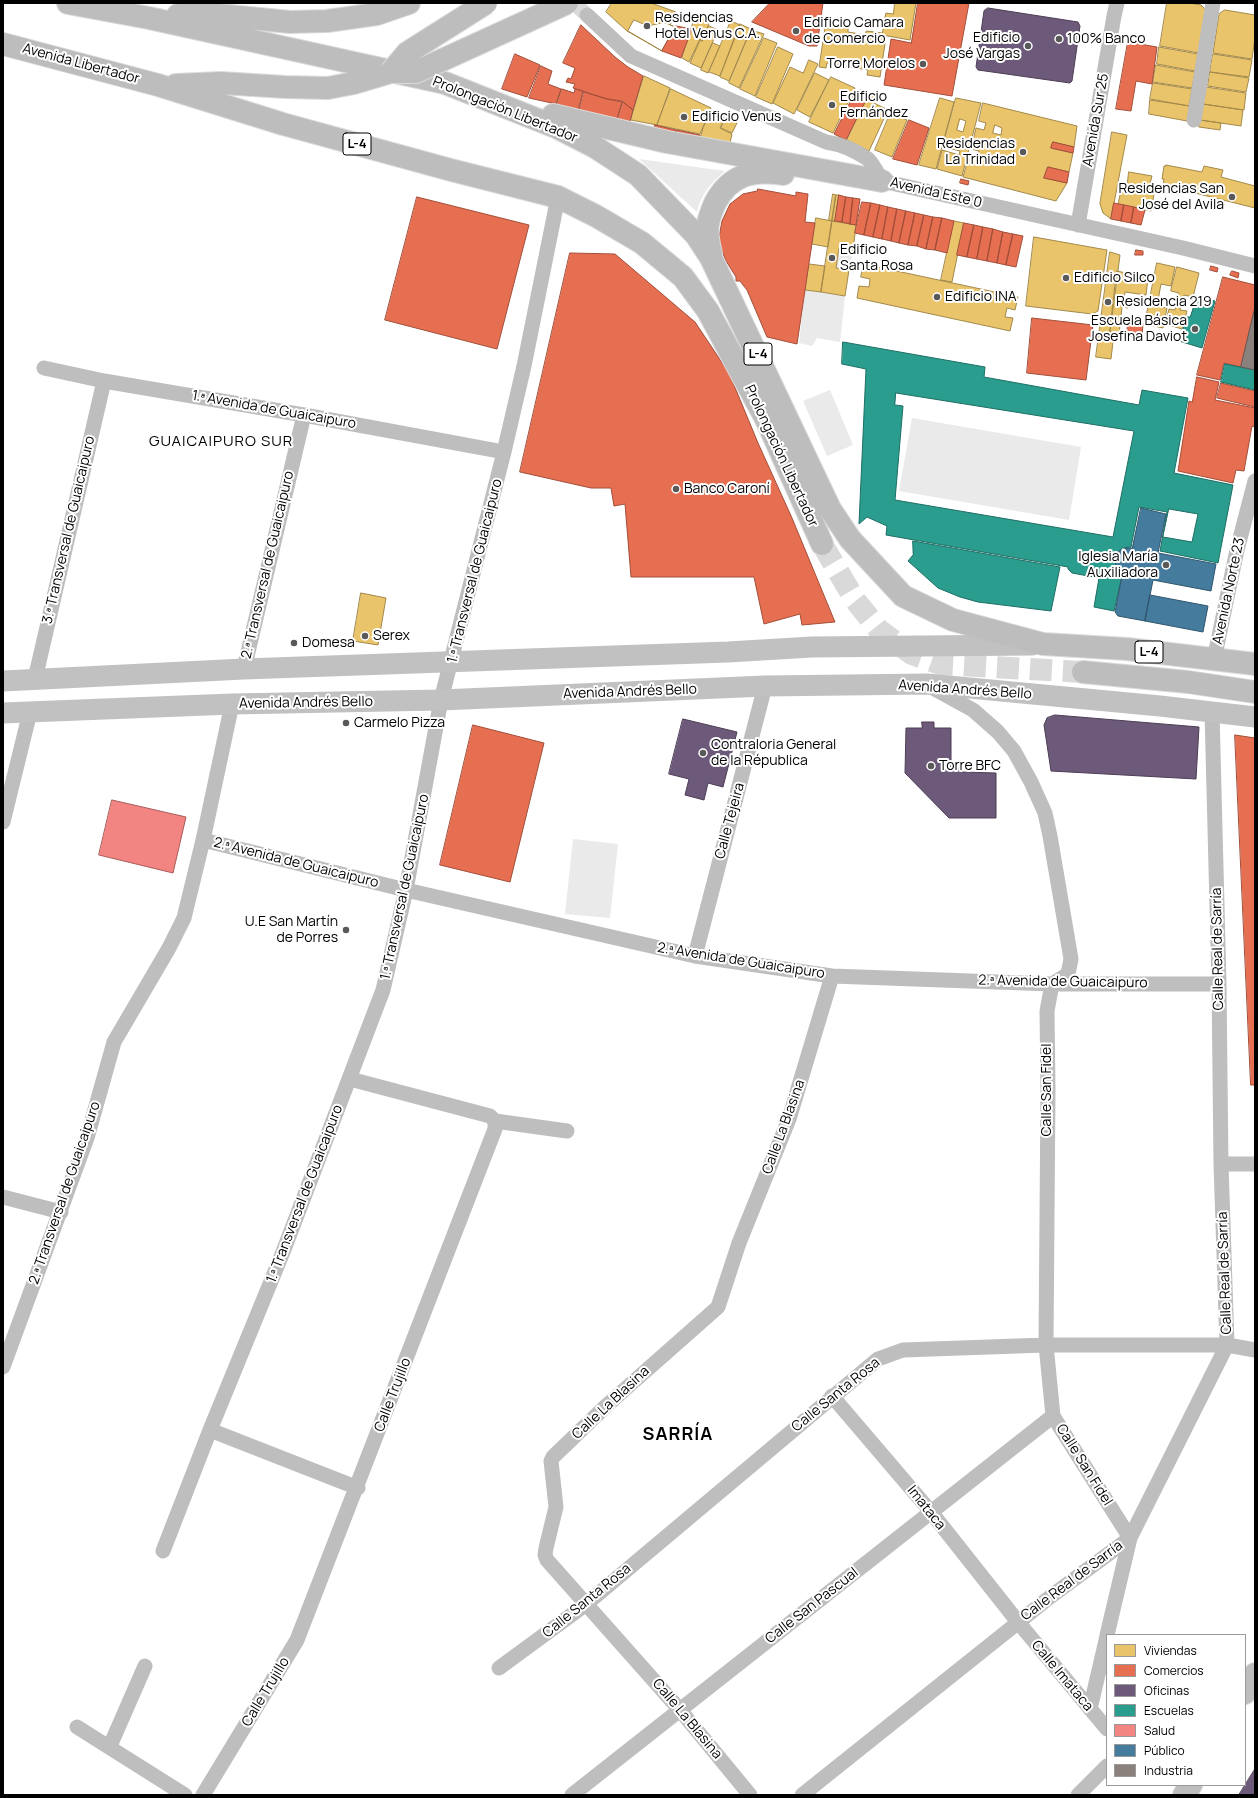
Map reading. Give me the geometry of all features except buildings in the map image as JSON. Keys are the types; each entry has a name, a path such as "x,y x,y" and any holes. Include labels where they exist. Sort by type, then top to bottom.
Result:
{"main road":[{"name":"L-4","path":"68,3 149,18 165,15 219,15 290,22 327,21 377,14 409,3"},
{"path":"391,72 407,53 486,3"},
{"path":"158,85 222,83 328,88 354,83 391,72 416,72 567,3"},
{"name":"Prolongación Libertador","path":"149,18 445,83 556,127 595,147 638,175 696,234 712,258 830,509 850,539 902,596 953,620 1043,644"},
{"name":"Avenida Libertador","path":"3,44 158,85"},
{"name":"L-4","path":"445,83 596,127 667,142 882,181"},
{"name":"Prolongación Libertador","path":"158,85 283,124 451,170 558,197 596,216 642,243 683,277 708,311 763,413 822,544"},
{"path":"712,258 708,224 712,210 728,185 743,175 770,172 862,186 873,186 882,181"},
{"name":"L-4","path":"1043,644 1127,649 1255,664"},
{"name":"L-4","path":"1083,672 1188,682 1255,692"},
{"path":"1246,1691 1255,1674"},
{"path":"1184,1795 1189,1786"}],"street":[{"name":"L-4","path":"88,3 120,12"},
{"path":"1194,120 1213,3"},
{"name":"Avenida Sur 25","path":"1078,225 1115,7"},
{"name":"Avenida Este 0","path":"587,15 631,56 826,142 836,143 859,154 868,160 882,181 1183,248 1255,266"},
{"name":"1.ª Transversal de Guaicaipuro","path":"163,1551 210,1430 283,1252 383,990 406,890 441,700 452,663 504,452 524,366 558,197"},
{"name":"1.ª Avenida de Guaicaipuro","path":"44,368 104,381 304,415 504,452"},
{"name":"3.ª Transversal de Guaicaipuro","path":"35,679 104,381"},
{"name":"2.ª Transversal de Guaicaipuro","path":"244,669 304,415"},
{"name":"Avenida Norte 23","path":"1215,655 1237,550 1255,481"},
{"path":"3,681 244,669 452,663 728,652 812,647 1043,644"},
{"name":"L-4","path":"1127,649 1255,658"},
{"path":"927,684 972,710 998,732 1014,751 1031,782 1045,813 1071,959 1068,974 1052,984"},
{"name":"Avenida Andrés Bello","path":"3,713 232,704 441,700 765,686 927,684 1255,717"},
{"name":"Calle Tejeira","path":"695,956 765,686"},
{"name":"2.ª Transversal de Guaicaipuro","path":"3,1367 91,1128 114,1042 184,918 203,840 232,704"},
{"path":"3,822 30,712"},
{"name":"Calle Real de Sarría","path":"802,1795 1018,1622 1130,1538 1227,1346 1221,1164 1219,984 1212,712"},
{"name":"2.ª Avenida de Guaicaipuro","path":"203,840 406,890 695,956 832,976 1052,984 1219,984"},
{"name":"Calle La Blasina","path":"750,1795 680,1710 585,1605 547,1560 546,1555 556,1507 556,1496 551,1466 553,1457 606,1406 718,1307 739,1243 789,1119 832,976"},
{"name":"Calle San Fidel","path":"1052,984 1047,1011 1048,1096 1046,1345 1053,1416 1130,1538"},
{"path":"350,1079 490,1116 495,1121 567,1131"},
{"name":"Calle Trujillo","path":"203,1795 297,1640 358,1488 495,1129 495,1121"},
{"path":"1221,1164 1255,1164"},
{"path":"3,1197 61,1212"},
{"name":"Calle Santa Rosa","path":"499,1668 585,1605 832,1396 878,1359 903,1350 1046,1345 1227,1346 1255,1350"},
{"name":"Imataca","path":"832,1396 931,1512 1018,1622"},
{"name":"Calle San Pascual","path":"572,1795 1053,1416"},
{"path":"210,1430 358,1488"},
{"path":"1107,1634 1130,1538"},
{"name":"Calle Imataca","path":"1018,1622 1106,1728"},
{"path":"1090,1709 1106,1639"},
{"path":"110,1746 145,1666"},
{"path":"77,1726 185,1795"},
{"path":"1078,1795 1106,1767"}],"shaded area":[{"path":"639,159 725,171 707,189 697,212"},
{"path":"839,248 853,251 849,270 836,268"},
{"path":"805,290 845,296 840,342 817,338 812,346 799,343"},
{"path":"830,390 853,445 827,456 803,401"},
{"path":"912,418 1081,447 1069,520 899,491"},
{"path":"573,839 618,844 610,918 565,914"}],"tunnel":[{"path":"574,3 587,15"},
{"path":"822,544 855,600 879,630 912,654 940,664 1083,672"}],"place":[{"name":"Residencias Hotel Venus C.A.","path":"647,26"},
{"name":"Edificio Camara de Comercio","path":"796,31"},
{"name":"100% Banco","path":"1059,39"},
{"name":"Edificio José Vargas","path":"1028,46"},
{"name":"Torre Morelos","path":"923,64"},
{"name":"Edificio Fernández","path":"832,105"},
{"name":"Edificio Venus","path":"684,117"},
{"name":"Residencias La Trinidad","path":"1023,152"},
{"name":"Residencias San José del Avila","path":"1232,197"},
{"name":"Edificio Santa Rosa","path":"832,258"},
{"name":"Edificio Silco","path":"1066,278"},
{"name":"Edificio INA","path":"937,297"},
{"name":"Residencia 219","path":"1108,302"},
{"name":"Escuela Básica Josefina Daviot","path":"1195,329"},
{"name":"Banco Caroní","path":"676,489"},
{"name":"Iglesia María Auxiliadora","path":"1166,565"},
{"name":"Serex","path":"365,636"},
{"name":"Domesa","path":"294,643"},
{"name":"Carmelo Pizza","path":"346,723"},
{"name":"Contraloria General de la Républica","path":"703,753"},
{"name":"Torre BFC","path":"931,766"},
{"name":"U.E San Martín de Porres","path":"346,930"}],"district":[{"name":"GUAICAIPURO SUR","path":"221,442"},
{"name":"SARRÍA","path":"678,1435"}]}
